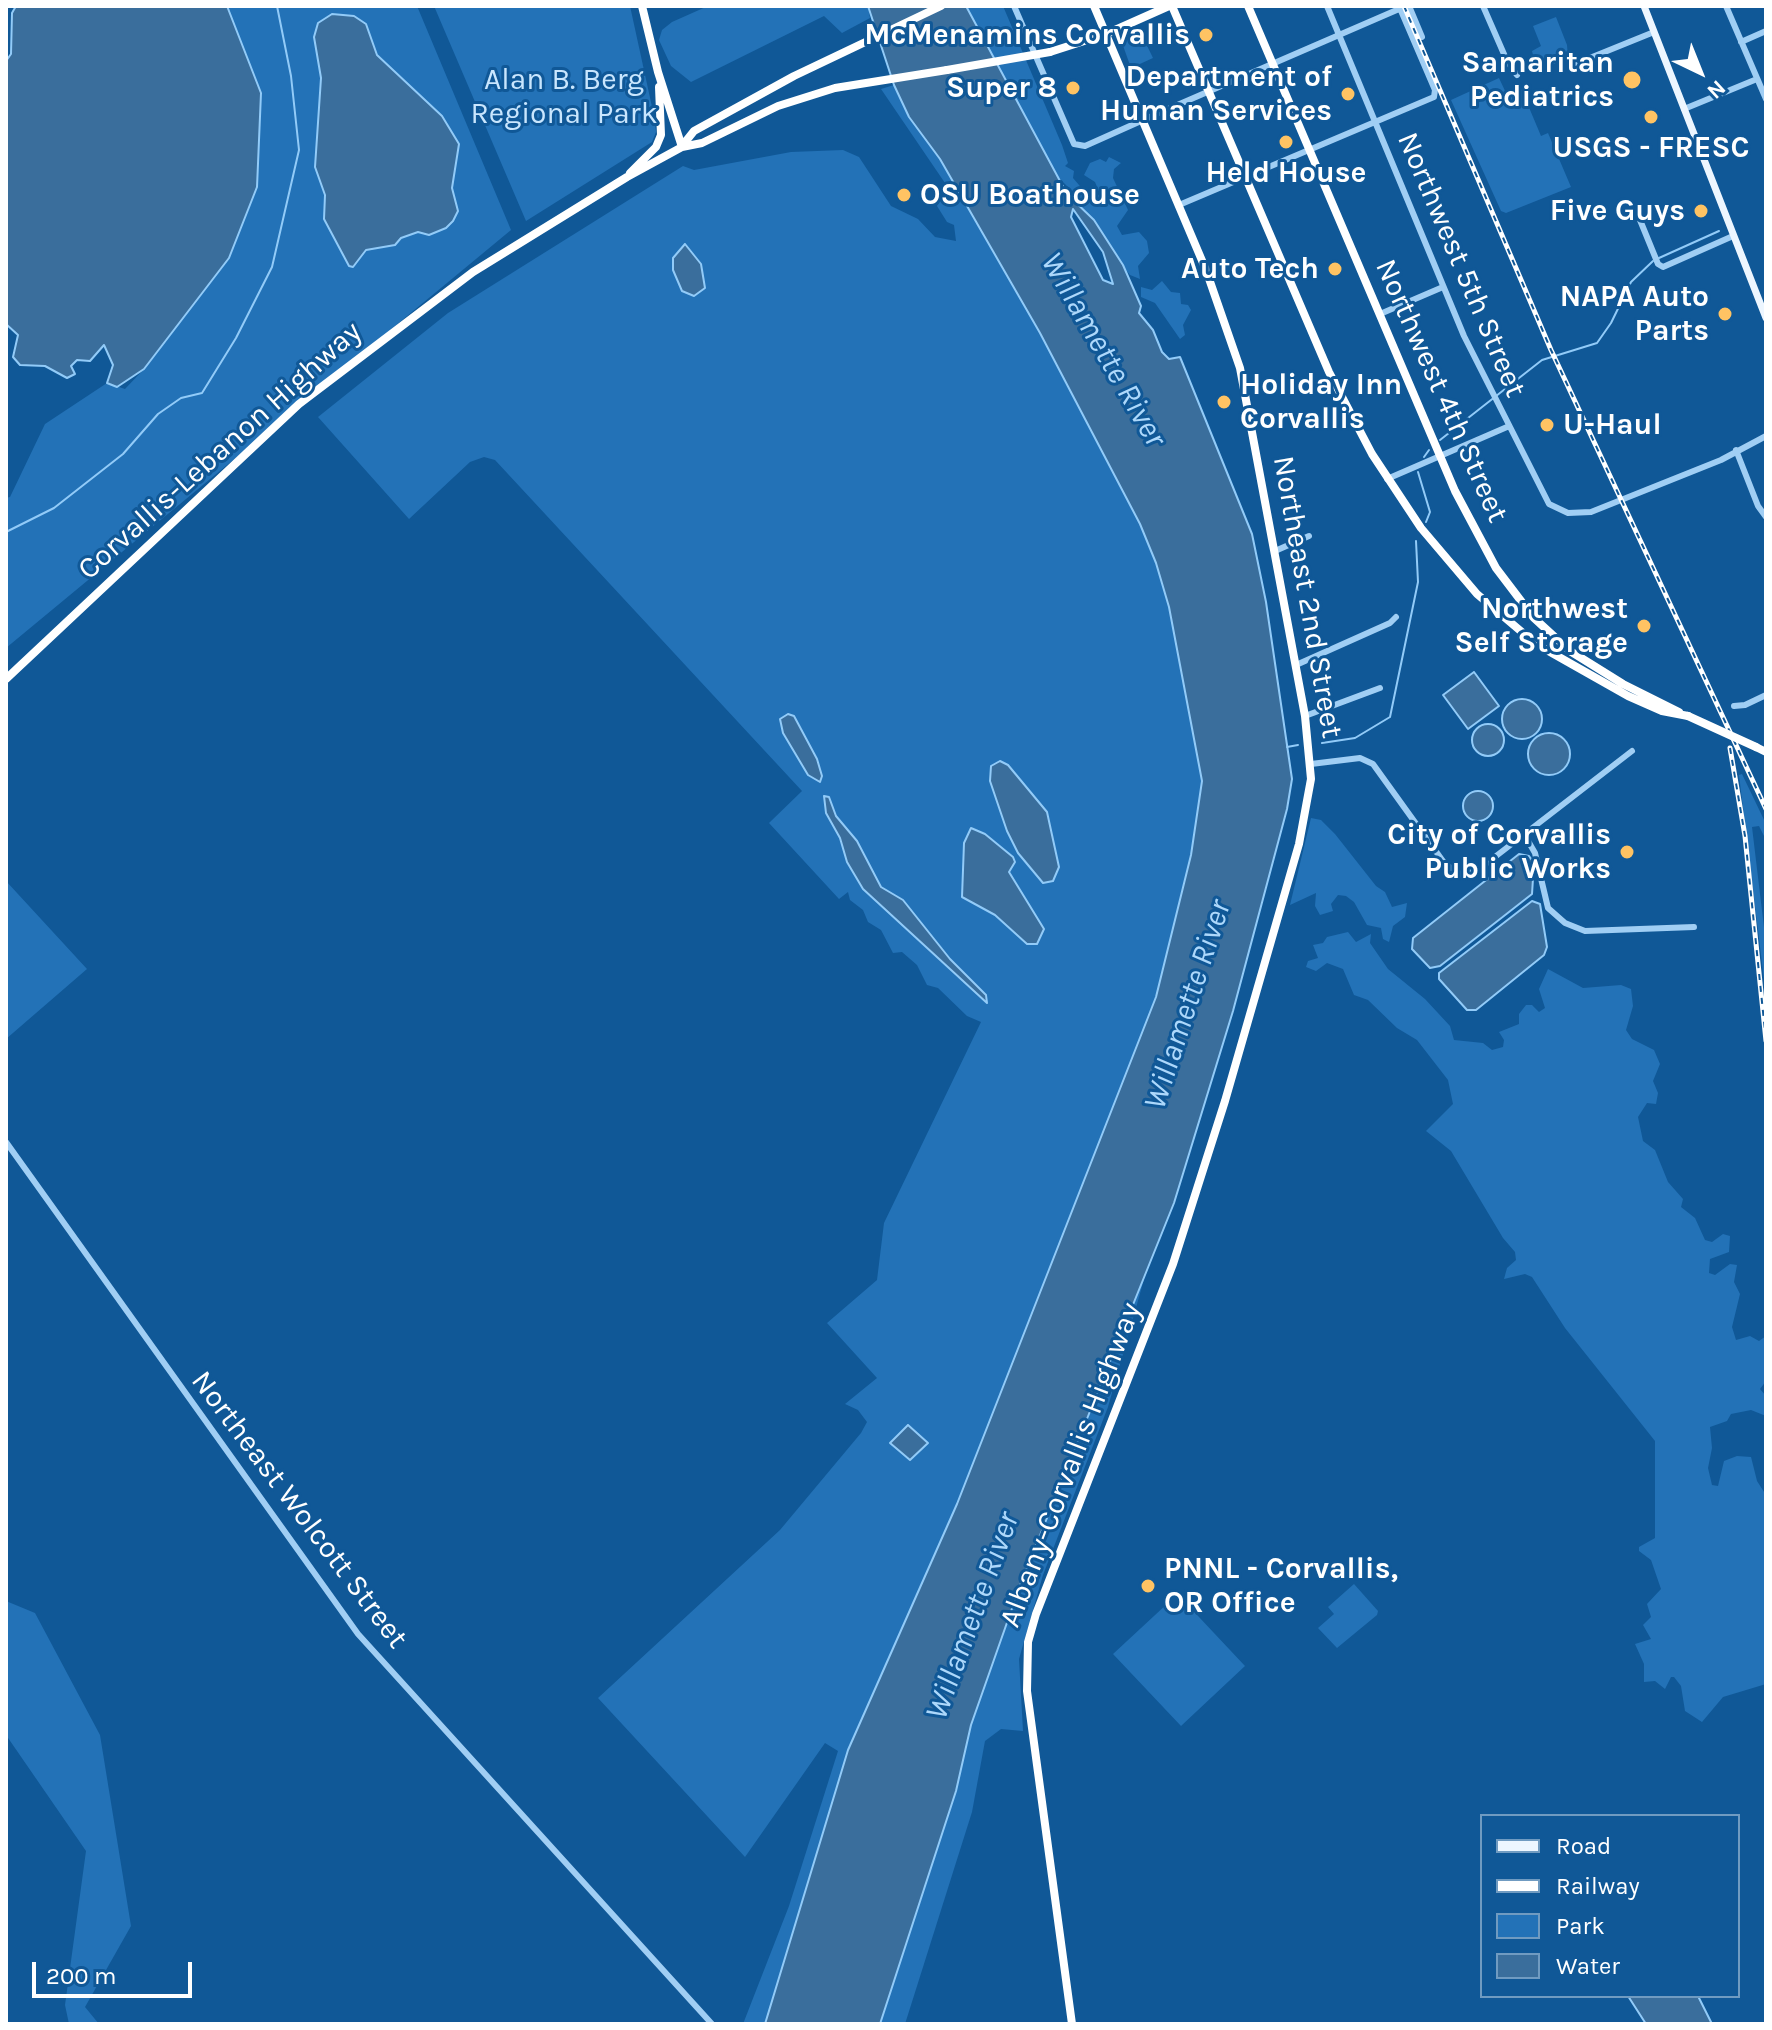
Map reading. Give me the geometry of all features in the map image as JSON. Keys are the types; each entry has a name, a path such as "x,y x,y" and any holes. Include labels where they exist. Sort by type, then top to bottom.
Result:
{"highway":[{"path":"642,6 658,72 682,147"},
{"path":"682,147 694,131 823,62 941,6"},
{"name":"Northeast 2nd Street","path":"1094,6 1224,314 1246,393 1311,764 1310,796 1299,844"},
{"path":"682,147 702,143 778,106 835,88 1050,52 1106,34 1171,6 1329,372 1387,479 1438,551 1477,594 1512,626 1593,679 1662,711 1688,716 1766,752"},
{"name":"Northwest 4th Street","path":"1248,6 1440,456 1481,543 1534,618 1570,651 1600,671 1688,716"},
{"path":"627,177 656,147 661,135 658,72"},
{"name":"Corvallis-Lebanon Highway","path":"6,679 288,415 363,352 473,272 627,177 682,147"},
{"name":"Albany-Corvallis Highway","path":"1072,2024 1027,1691 1028,1642 1036,1614 1173,1264 1225,1101 1299,844"}],"main road":[{"path":"1644,6 1766,318"}],"street":[{"path":"1014,6 1071,139 1078,146 1404,7"},
{"name":"Northwest 5th Street","path":"1327,6 1443,287 1507,427 1543,497 1563,512 1582,514 1721,460 1736,450"},
{"path":"1483,6 1507,61 1517,75"},
{"path":"1726,6 1766,99"},
{"path":"1404,7 1422,37"},
{"path":"1179,205 1435,95 1404,7"},
{"path":"1741,42 1766,31"},
{"path":"1575,64 1654,32"},
{"path":"1684,109 1757,79"},
{"path":"1640,220 1656,261 1666,267 1733,236"},
{"path":"1380,314 1443,287"},
{"path":"1387,479 1507,427"},
{"path":"1766,436 1736,450 1760,512 1766,517"},
{"path":"1275,551 1309,536"},
{"path":"1296,665 1390,623 1396,617"},
{"path":"1305,716 1380,688"},
{"path":"1734,706 1766,695"},
{"path":"1311,764 1360,758 1373,764 1445,864 1458,874 1478,870 1632,751"},
{"path":"1524,834 1535,853 1548,908 1565,923 1585,931 1694,927"},
{"name":"Northeast Wolcott Street","path":"6,1142 358,1634 712,2024"}],"green space":[{"path":"227,6 417,6 511,230 6,648 6,498 10,497 45,424 107,383 125,389 144,369 229,258 257,188 261,93"},
{"name":"Alan B. Berg Regional Park","path":"434,6 630,6 654,116 656,132 652,142 526,221"},
{"path":"708,6 868,6 870,18 842,33 824,16 691,82 671,66 659,40 662,30 672,22"},
{"path":"966,6 1003,6 1062,145 1068,163 1065,166 1074,171 1073,178 1085,192 1093,198 1100,194 1095,182 1084,175 1090,163 1100,159 1106,162 1109,157 1121,163 1114,169 1113,178 1128,210 1117,226 1122,235 1139,232 1147,241 1149,253 1138,266 1140,279 1130,275 1076,210 1068,187 1054,173"},
{"path":"1556,17 1567,45 1568,58 1537,71 1524,67 1534,59 1532,51 1541,46 1533,26"},
{"path":"1139,29 1153,58 1131,68 1121,40"},
{"path":"1499,78 1506,93 1520,86 1541,136 1548,133 1571,187 1506,213 1501,211 1451,100"},
{"path":"894,85 909,117 940,159 1040,333 1140,524 1169,607 1202,781 1191,855 1156,997 957,1504 848,1752 765,2024 743,2024 789,1906 838,1751 825,1743 745,1857 598,1698 780,1530 861,1433 867,1422 858,1410 845,1404 877,1378 827,1323 877,1280 884,1223 981,1022 967,1016 938,988 927,985 917,965 902,952 893,953 881,930 868,922 863,910 850,900 848,892 839,899 769,823 802,791 495,460 484,457 470,462 409,519 318,417 448,313 683,166 694,170 791,152 843,150 859,157 891,206 918,219 935,237 956,241 954,225 947,222 937,206 947,186 881,89"},
{"path":"1162,281 1171,292 1180,293 1181,304 1188,305 1191,310 1183,325 1185,335 1180,339 1155,303 1141,297 1141,287 1152,290"},
{"path":"1742,774 1766,824 1766,840 1759,826 1752,827 1766,944 1766,996 1739,775"},
{"path":"1311,818 1321,820 1335,834 1376,886 1385,892 1392,907 1407,903 1405,917 1393,926 1389,942 1383,939 1381,928 1367,925 1354,902 1346,896 1338,895 1331,904 1333,911 1320,915 1315,906 1316,893 1290,905"},
{"path":"6,881 87,969 6,1039"},
{"path":"1348,932 1356,942 1371,934 1370,943 1388,969 1425,999 1450,1026 1454,1040 1483,1043 1492,1050 1503,1047 1504,1040 1499,1032 1519,1024 1519,1014 1526,1005 1532,1005 1539,1012 1545,1008 1539,989 1548,969 1583,988 1621,985 1631,989 1633,1006 1626,1030 1632,1039 1654,1050 1660,1064 1653,1081 1658,1093 1656,1104 1647,1103 1638,1117 1643,1141 1655,1150 1668,1182 1683,1199 1681,1207 1695,1218 1705,1240 1712,1242 1723,1234 1730,1236 1729,1252 1710,1259 1709,1273 1715,1275 1730,1264 1737,1265 1734,1282 1740,1294 1732,1327 1736,1340 1750,1336 1759,1341 1766,1336 1766,1381 1760,1389 1766,1396 1766,1416 1751,1410 1731,1414 1727,1421 1710,1427 1712,1448 1708,1468 1712,1485 1718,1486 1724,1461 1737,1456 1751,1457 1757,1481 1766,1495 1766,1684 1723,1697 1702,1722 1685,1711 1681,1686 1674,1677 1665,1689 1655,1681 1644,1682 1644,1664 1635,1644 1651,1639 1643,1625 1651,1617 1647,1604 1661,1589 1651,1560 1639,1551 1639,1547 1655,1538 1655,1441 1565,1328 1532,1277 1525,1274 1504,1279 1507,1268 1516,1260 1515,1252 1503,1238 1451,1151 1426,1131 1453,1104 1448,1080 1417,1040 1397,1028 1368,1000 1354,995 1343,969 1327,963 1316,971 1306,967 1308,961 1318,958 1313,945 1323,943 1327,937"},
{"path":"1150,1258 1108,1407 1043,1575 1019,1659 1023,1731 1001,1729 985,1741 972,1812 905,2024 880,2024 956,1791 971,1725 1022,1580"},
{"path":"1354,1584 1378,1611 1377,1615 1337,1648 1318,1628 1334,1614 1328,1607"},
{"path":"1183,1600 1245,1666 1181,1726 1113,1654 1168,1603 1174,1609"},
{"path":"6,1601 35,1613 100,1735 131,1926 85,2007 99,2024 69,2024 65,2005 86,1851 6,1735"}],"water":[{"path":"16,6 227,6 261,93 257,187 229,258 144,369 117,387 107,383 113,365 104,345 90,361 77,360 71,366 75,374 67,378 45,366 20,365 13,357 18,335 6,324 6,61 11,54 12,13"},
{"name":"Willamette River","path":"868,6 966,6 1067,194 1094,220 1123,265 1141,306 1139,313 1153,330 1162,352 1169,359 1180,357 1252,534 1266,602 1292,779 1287,809 1233,1011 1174,1203 1022,1580 971,1725 956,1791 880,2024 765,2024 848,1750 957,1504 1156,997 1191,855 1202,781 1169,607 1140,524 1040,333 940,159 909,117 894,85","holes":["1073,209 1103,252 1113,284 1103,280 1071,217"]},
{"path":"332,14 354,16 366,24 377,55 442,116 459,144 452,188 458,211 453,221 446,228 429,235 418,232 401,238 395,245 366,250 353,267 349,266 324,219 325,195 315,167 321,78 314,37 318,23"},
{"path":"685,244 701,264 705,288 694,296 682,291 673,270 673,258"},
{"path":"1474,672 1499,706 1468,729 1443,695"},
{"path":"1522,699 1536,705 1542,719 1536,733 1522,739 1508,733 1502,719 1508,705"},
{"path":"788,714 794,716 817,759 822,776 820,782 808,775 783,733 780,719"},
{"path":"1488,724 1499,729 1504,740 1499,751 1488,756 1477,751 1472,740 1477,729"},
{"path":"1549,733 1564,739 1570,754 1564,769 1549,775 1534,769 1528,754 1534,739"},
{"path":"1000,761 1008,765 1047,812 1059,867 1053,881 1043,883 1018,853 1007,831 990,781 991,766"},
{"path":"1478,791 1484,792 1492,800 1492,812 1484,820 1478,821 1472,820 1464,812 1463,806 1464,800 1472,792"},
{"path":"824,796 829,797 836,816 857,841 881,887 903,900 950,959 986,995 987,1003 863,889 847,862 840,838 826,813"},
{"path":"971,828 985,834 1013,857 1015,862 1009,872 1044,929 1037,944 1027,944 995,915 962,897 964,843"},
{"path":"1519,854 1529,856 1534,863 1532,894 1440,966 1430,968 1412,949 1413,938"},
{"path":"1532,901 1540,904 1547,947 1544,955 1476,1010 1467,1010 1439,979 1439,973"},
{"path":"908,1425 928,1443 910,1460 890,1443"},
{"path":"1629,1998 1699,1998 1712,2024 1646,2024"}],"waterway":[{"path":"6,532 54,508 123,454 158,414 181,398 202,393 236,338 272,267 299,150 291,76 277,6"},
{"path":"1659,258 1719,231"},
{"path":"1440,440 1542,360 1597,343 1611,323 1631,282 1653,261"},
{"path":"1424,457 1429,450"},
{"path":"1418,472 1430,512 1426,522"},
{"path":"1322,743 1355,738 1390,717 1418,582 1416,541"},
{"path":"1287,747 1298,745"}],"railway":[{"path":"1404,6 1551,350 1766,809"},
{"path":"1730,748 1745,836 1766,1041"}],"place":[{"name":"McMenamins Corvallis","path":"1206,35"},
{"name":"Samaritan Pediatrics","path":"1632,80"},
{"name":"Super 8","path":"1073,88"},
{"name":"Department of Human Services","path":"1348,94"},
{"name":"USGS - FRESC","path":"1651,117"},
{"name":"Held House","path":"1286,142"},
{"name":"OSU Boathouse","path":"904,195"},
{"name":"Five Guys","path":"1701,211"},
{"name":"Auto Tech","path":"1335,269"},
{"name":"NAPA Auto Parts","path":"1725,314"},
{"name":"Holiday Inn Corvallis","path":"1224,402"},
{"name":"U-Haul","path":"1547,425"},
{"name":"Northwest Self Storage","path":"1644,626"},
{"name":"City of Corvallis Public Works","path":"1627,852"},
{"name":"PNNL - Corvallis, OR Office","path":"1148,1586"}]}
